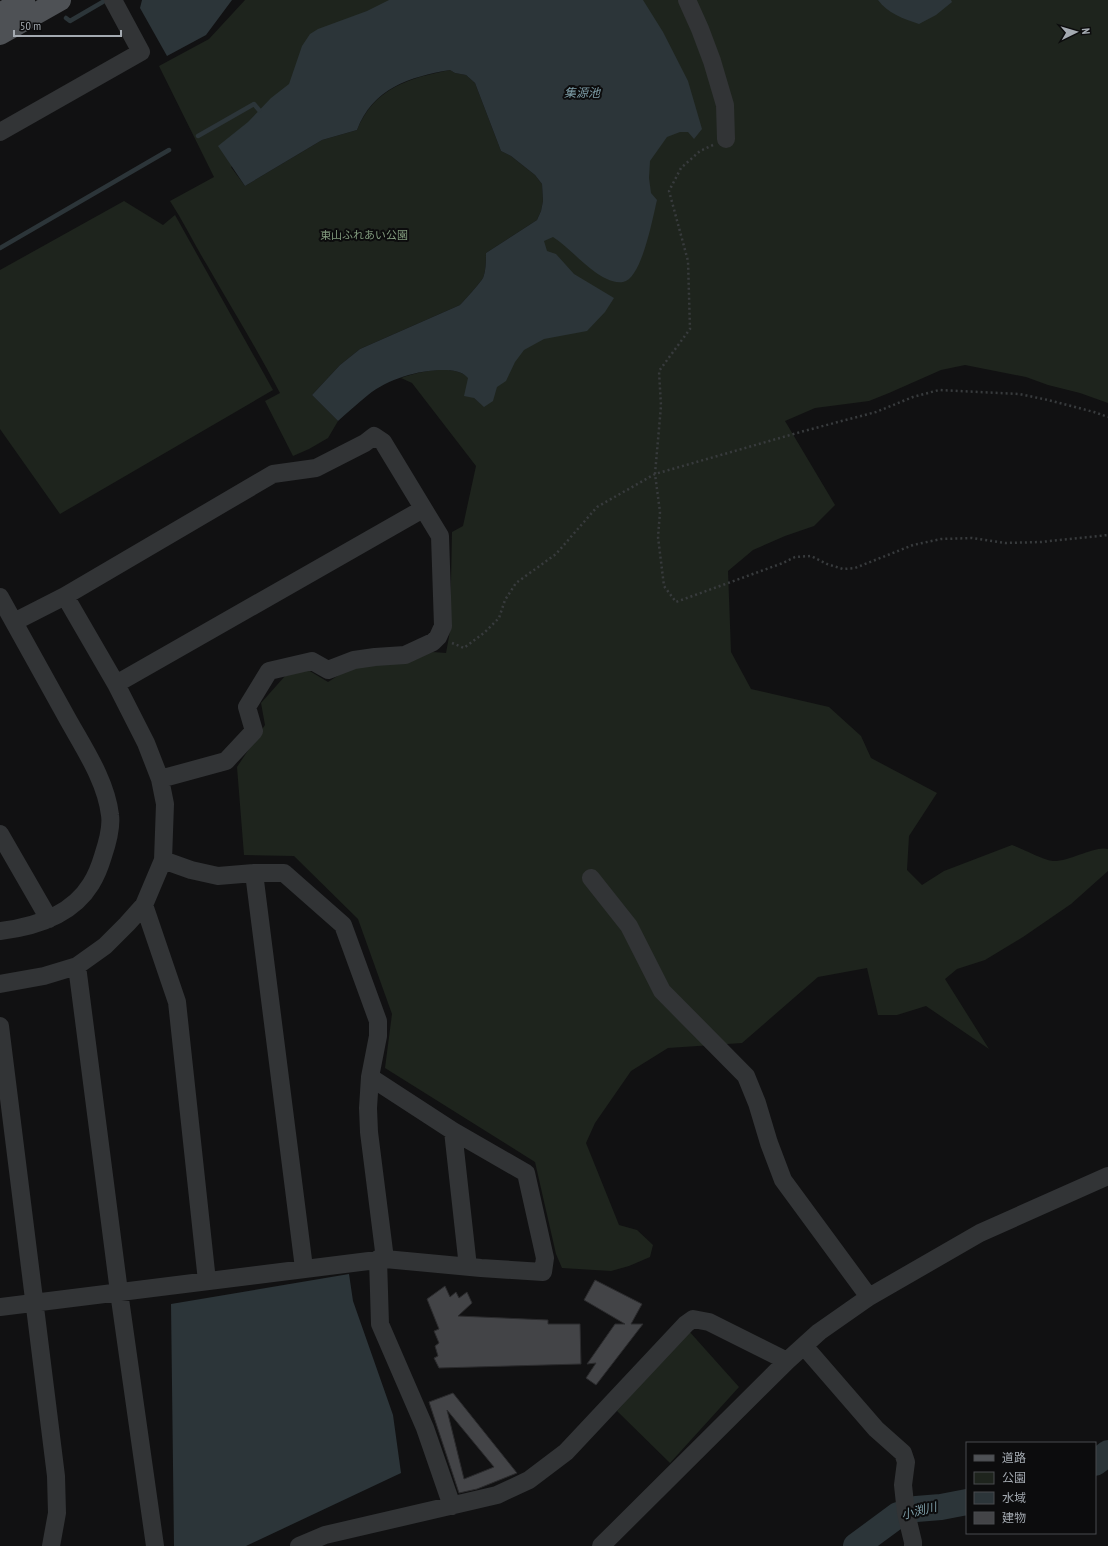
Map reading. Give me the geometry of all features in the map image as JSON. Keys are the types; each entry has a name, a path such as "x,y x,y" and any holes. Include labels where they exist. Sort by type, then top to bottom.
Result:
{"main road":[{"path":"0,14 24,0"},
{"path":"0,34 60,0"}],"street":[{"path":"0,132 141,52 113,0"},
{"path":"687,0 710,55 725,105 726,139"},
{"path":"14,622 65,596 273,474 316,468 366,443 374,436 383,442 440,536 442,626 438,637 433,642 405,655 354,660 328,670 312,661 269,671 247,706 254,731 226,761 160,779"},
{"path":"116,684 424,509"},
{"path":"0,984 44,976 77,966 105,946 144,905 163,860 165,804 160,779 146,743 116,684 65,596"},
{"path":"0,597 94,766 106,797 111,816 106,848 100,866 91,885 68,907 49,919 28,926 0,931"},
{"path":"0,834 49,919"},
{"path":"163,860 192,870 218,876 254,873 284,873 343,925 378,1021 378,1036 370,1077 368,1108 369,1132 382,1259 380,1324 425,1428 452,1506"},
{"path":"254,873 304,1268"},
{"path":"591,878 629,926 662,991 746,1076 757,1103 769,1143 783,1180 869,1297"},
{"path":"144,905 177,1002 207,1281"},
{"path":"77,966 119,1292 154,1546"},
{"path":"0,1026 56,1476 57,1513 51,1546"},
{"path":"0,1307 382,1259 543,1272 545,1258 526,1173 453,1131 370,1077"},
{"path":"453,1131 468,1267"},
{"path":"600,1546 787,1361 819,1332 869,1297 980,1233 1108,1176"},
{"path":"299,1546 325,1535 497,1495 529,1480 566,1452 686,1324 694,1319 709,1322 787,1361"},
{"path":"804,1346 876,1429 903,1453 906,1462 903,1485 906,1513 913,1542 912,1546"}],"path":[{"path":"726,139 700,152 681,168 669,191 688,261 690,329 659,371 660,406 655,474 660,512 658,537 664,586 676,602 783,563 795,557 811,556 827,564 843,569 855,568 913,545 941,539 972,538 1005,543 1033,543 1108,535"},
{"path":"438,637 464,648 485,632 499,618 505,600 516,583 556,554 597,508 655,474 876,412 913,397 939,390 1019,394 1048,400 1108,417"}],"green space":[{"name":"東山ふれあい公園","path":"245,0 1108,0 1108,403 1026,377 965,365 941,370 869,401 815,408 785,421 835,505 814,526 785,536 753,550 728,571 731,652 751,689 829,707 861,736 871,758 937,793 909,836 907,870 922,885 944,871 1012,845 1044,859 1053,861 1059,861 1096,849 1108,849 1108,871 1071,904 1023,937 985,960 957,969 945,979 989,1049 926,1006 897,1015 878,1015 867,968 818,977 742,1043 668,1048 631,1071 595,1123 586,1143 619,1225 637,1230 653,1245 650,1257 629,1266 611,1271 562,1268 556,1254 535,1162 385,1068 392,1014 358,919 294,856 244,855 237,767 265,725 261,703 285,676 308,670 328,682 356,664 433,652 446,653 450,631 452,532 463,526 476,466 412,383 401,378 417,373 435,370 462,373 469,378 467,386 474,398 484,406 558,192 500,47 376,43 231,167 245,186 322,140 357,130 364,116 373,104 394,87 407,81 450,70 455,73 466,75 475,83 501,151 511,156 535,175 542,184 543,201 537,220 486,253 483,278 460,305 360,349 340,365 312,395 338,421 328,438 293,456 265,401 280,393 170,201 214,177 159,66 209,39"},
{"path":"124,201 163,225 175,215 273,390 60,514 0,429 0,270"},
{"path":"688,1330 739,1387 670,1463 617,1411"}],"water":[{"path":"142,0 232,0 206,35 167,56 140,8"},
{"name":"集源池","path":"389,0 643,0 663,32 688,81 702,129 694,139 688,132 680,132 667,137 650,161 649,178 651,193 657,200 646,246 636,270 630,278 623,282 608,280 595,272 553,237 544,241 547,251 556,254 574,274 614,298 605,312 587,331 544,339 524,350 515,362 506,381 497,387 493,401 484,407 474,398 464,396 468,378 466,376 460,372 433,370 404,376 385,384 368,395 338,421 312,395 340,365 360,349 460,305 483,278 486,253 537,220 543,201 542,184 535,175 511,156 501,151 475,83 466,75 455,73 450,70 420,76 394,87 383,94 373,104 364,116 357,130 322,140 245,186 218,146 248,122 271,98 289,84 302,46 310,34 318,29 367,11"},
{"path":"878,0 951,0 952,2 936,15 919,24 891,12"},
{"path":"349,1274 353,1301 393,1415 401,1473 246,1546 174,1546 171,1304"}],"building":[{"path":"595,1280 642,1304 631,1324 643,1324 596,1385 586,1378 596,1363 587,1364 615,1324 625,1324 584,1300"},
{"path":"445,1286 450,1297 456,1292 459,1298 467,1292 472,1303 458,1316 548,1320 548,1324 580,1324 581,1364 439,1368 434,1358 438,1356 435,1346 439,1343 434,1331 439,1329 427,1299"},
{"path":"453,1393 517,1473 477,1489 459,1493 429,1402","holes":["447,1410 494,1467 464,1479"]}],"waterway":[{"path":"66,18 70,21 106,0"},
{"path":"198,136 254,104 259,110"},
{"path":"0,248 169,150"},
{"name":"小渕川","path":"1096,1462 1108,1453"},
{"name":"小渕川","path":"856,1546 898,1515 916,1509 941,1507 966,1502"}]}
